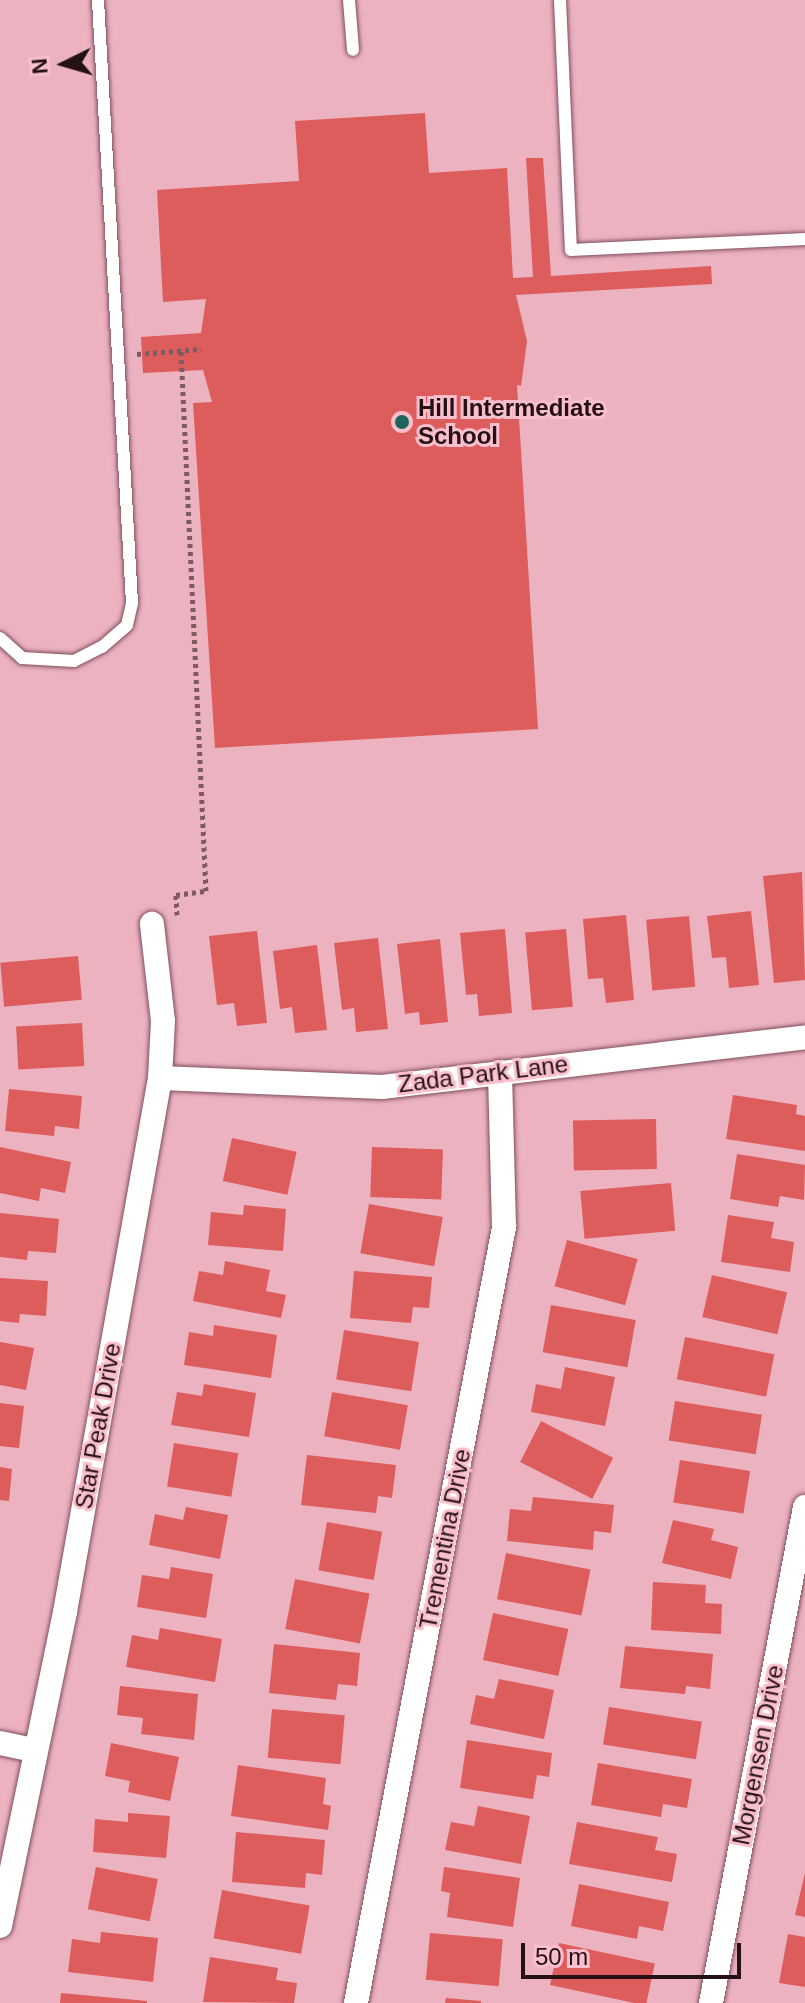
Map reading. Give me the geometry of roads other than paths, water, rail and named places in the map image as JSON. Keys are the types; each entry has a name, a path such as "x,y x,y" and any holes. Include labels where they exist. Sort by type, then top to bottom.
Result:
{"street":[{"name":"Star Peak Drive","path":"0,1926 33,1750 65,1612 160,1078 163,1021 152,924"},
{"name":"Zada Park Lane","path":"160,1078 382,1087 805,1037"},
{"name":"Trementina Drive","path":"356,2003 504,1227 500,1072"},
{"name":"Morgensen Drive","path":"711,2003 805,1507"},
{"path":"0,1743 33,1750"}],"lane":[{"path":"0,638 22,658 74,661 102,647 127,625 132,559 98,0"},
{"path":"349,0 353,50"},
{"path":"560,0 571,250 805,239"}],"place":[{"name":"Hill Intermediate School","path":"402,422"}]}
